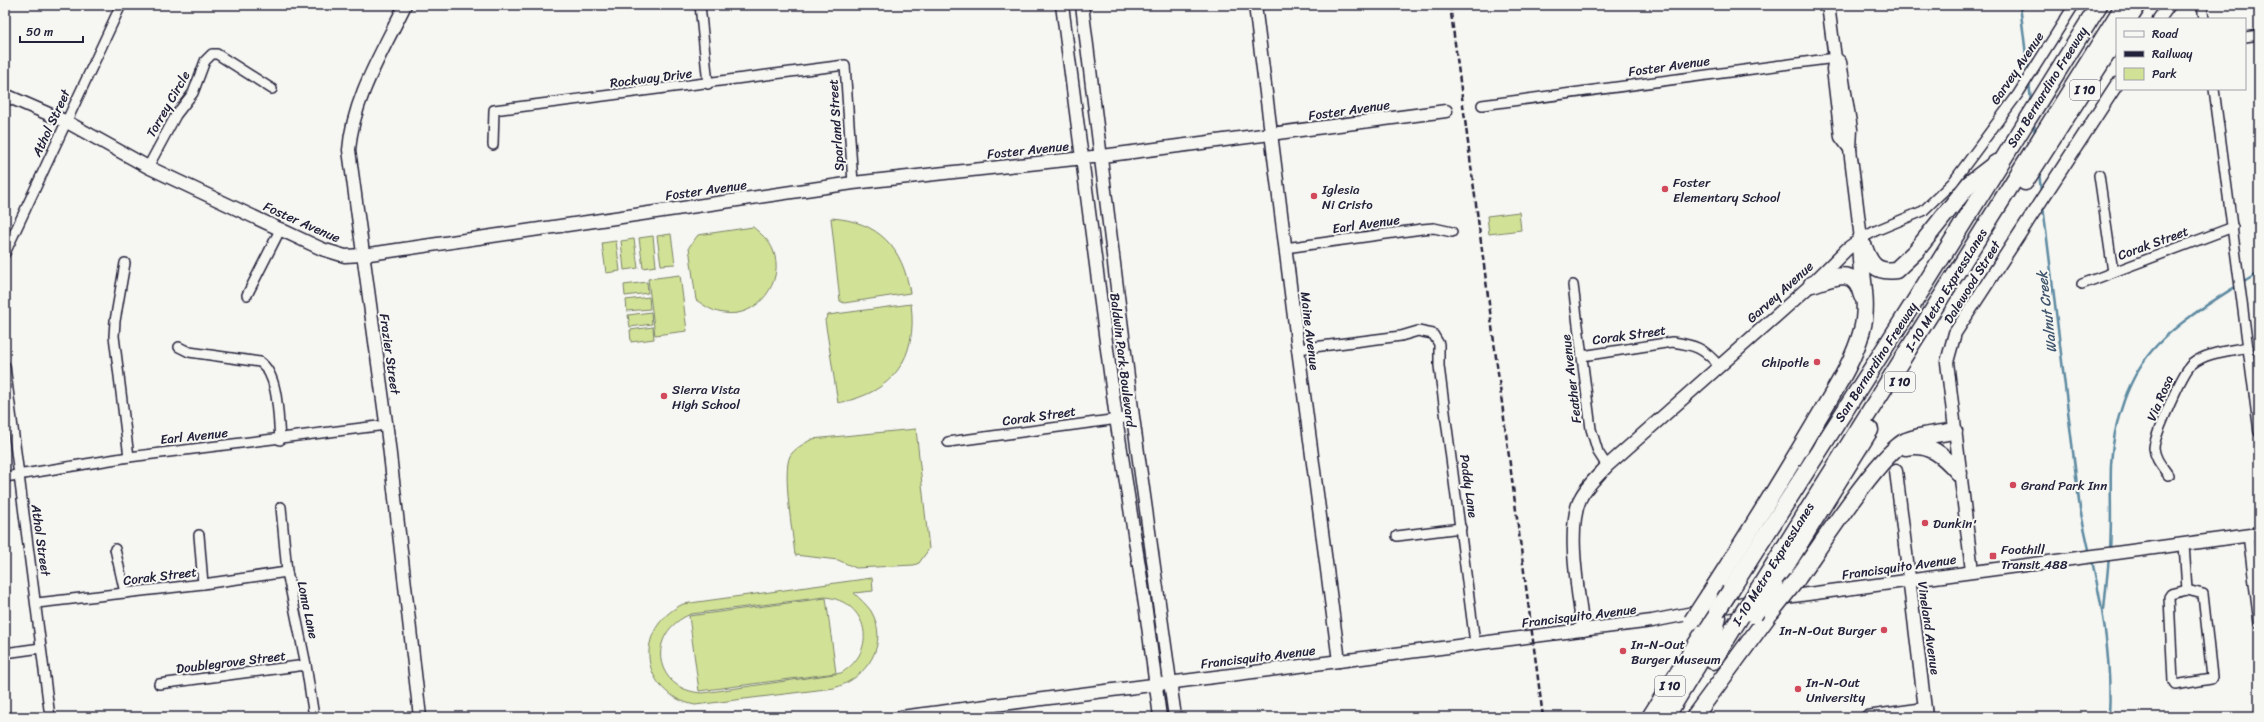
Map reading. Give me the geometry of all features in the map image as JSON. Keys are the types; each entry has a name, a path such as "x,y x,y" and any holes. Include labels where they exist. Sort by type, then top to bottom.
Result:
{"highway":[{"name":"San Bernardino Freeway","path":"1650,717 1690,654 1716,617 1730,591 2005,156 2023,136 2099,5"},
{"path":"2047,97 2110,5"},
{"name":"I-10 Metro ExpressLanes","path":"1766,586 2050,122 2124,5"},
{"path":"2130,18 2138,5"},
{"name":"I 10","path":"1694,717 1748,616 1766,586 2116,40"},
{"path":"1977,201 1996,188 2023,136"},
{"path":"1861,239 1872,265 1881,271 1896,270 1916,251 1970,183 2005,156"},
{"path":"1690,654 1692,621 1770,500 1841,378 1858,344 1864,318 1860,255 1861,239"},
{"path":"1812,284 1837,276 1847,276 1859,287 1864,305"},
{"path":"1694,717 1869,480 1893,451 1910,440 1954,431"},
{"path":"1893,451 1912,446 1932,449 1941,454 1958,473"},
{"name":"I-10 Metro ExpressLanes","path":"1678,717 1748,616"},
{"name":"I-10 Metro ExpressLanes","path":"1666,717 1713,640 1716,617"}],"street":[{"name":"Athol Street","path":"5,253 121,5"},
{"name":"Frazier Street","path":"405,5 359,102 351,128 350,162 386,425 420,717"},
{"path":"700,5 708,84"},
{"name":"Baldwin Park Boulevard","path":"1062,5 1116,418 1160,717"},
{"name":"Baldwin Park Boulevard","path":"1082,5 1102,156 1133,417 1175,717"},
{"name":"Maine Avenue","path":"1255,5 1339,661"},
{"path":"1828,5 1835,58 1840,62 1851,129 1850,149 1861,239"},
{"name":"Garvey Avenue","path":"1583,630 1574,520 1580,498 1586,488 1608,466 1812,284 1847,249 1861,239 1887,225 1910,217 1937,199 1953,182 2018,94 2049,47 2074,5"},
{"path":"2161,18 2169,5"},
{"path":"2202,5 2204,18"},
{"path":"2246,37 2259,35"},
{"name":"Torrey Circle","path":"148,167 176,115 192,93 205,62 212,54 222,57 272,89"},
{"name":"Foster Avenue","path":"1482,105 1835,58"},
{"name":"Rockway Drive","path":"493,145 494,110 708,84 845,65"},
{"name":"Sparland Street","path":"845,65 853,183"},
{"name":"Dalewood Street","path":"1972,572 1958,473 1947,362 1955,333 2116,86"},
{"path":"2214,90 2259,432"},
{"name":"Foster Avenue","path":"5,94 66,122 148,167 281,228 322,249 345,256 363,255 853,183 1102,156 1446,111"},
{"path":"2099,175 2113,272"},
{"name":"Corak Street","path":"2082,284 2233,227"},
{"path":"247,295 281,228"},
{"name":"Earl Avenue","path":"1285,248 1422,229 1434,228 1452,232"},
{"path":"125,263 114,321 114,336 129,457"},
{"name":"Feather Avenue","path":"1573,285 1591,429 1598,452 1608,466"},
{"name":"Paddy Lane","path":"1298,349 1401,336 1418,331 1433,334 1439,344 1439,366 1475,643"},
{"name":"Corak Street","path":"1582,356 1672,342 1687,344 1705,350 1719,366"},
{"path":"179,347 189,352 260,362 266,366 271,374 274,388 280,440"},
{"name":"Via Rosa","path":"2168,475 2157,459 2154,446 2179,381 2192,364 2207,356 2248,347"},
{"name":"Athol Street","path":"5,366 37,603 50,717"},
{"name":"Corak Street","path":"948,442 1116,418 1133,417"},
{"name":"Earl Avenue","path":"5,477 129,457 280,440 386,425"},
{"name":"Vineland Avenue","path":"1896,471 1908,580 1926,713"},
{"name":"Loma Lane","path":"281,507 287,572 306,665 314,717"},
{"path":"1397,536 1461,528"},
{"path":"2254,534 2259,623"},
{"name":"Francisquito Avenue","path":"902,717 1652,621 1745,602 2254,534"},
{"path":"199,535 203,584"},
{"path":"2184,544 2187,590"},
{"path":"115,549 125,593"},
{"name":"Corak Street","path":"37,603 203,584 287,572"},
{"path":"2187,590 2203,594 2212,677 2211,679 2175,685 2173,682 2169,597 2171,594 2187,590"},
{"path":"5,653 41,648"},
{"name":"Doublegrove Street","path":"159,684 306,665"},
{"path":"1867,717 1926,713"}],"green space":[{"path":"1519,212 1521,230 1489,234 1487,216"},
{"path":"831,218 848,220 863,225 875,231 886,240 895,250 901,263 907,277 910,293 844,303 840,301"},
{"path":"753,227 769,243 773,250 776,262 772,285 766,295 757,304 747,310 736,313 716,311 696,300 689,247 698,235"},
{"path":"671,234 675,264 661,265 657,236"},
{"path":"653,236 656,266 643,268 639,238"},
{"path":"634,239 638,268 624,270 621,241"},
{"path":"616,241 620,271 606,273 602,243"},
{"path":"680,275 687,331 655,335 648,279"},
{"path":"647,282 648,293 625,296 624,285"},
{"path":"649,297 650,309 627,311 626,300"},
{"path":"911,304 912,323 910,341 898,370 887,382 874,391 857,398 838,403 825,320 828,315"},
{"path":"651,312 652,324 630,327 628,315"},
{"path":"653,327 654,339 631,342 630,330"},
{"path":"916,429 929,549 919,563 914,565 856,568 838,560 795,555 787,475 790,456 794,451 812,439"},
{"path":"872,578 873,591 854,593 871,611 876,623 878,636 876,647 872,658 865,668 846,683 834,688 695,705 677,699 663,688 654,675 649,660 650,644 656,629 667,615 683,604","holes":["825,597 840,601 851,607 859,617 863,628 864,640 861,652 853,664 841,673 703,693 686,690 674,682 665,672 661,660 661,646 666,634 676,622 691,614"]},
{"path":"826,598 836,673 699,691 689,616"}],"waterway":[{"name":"Walnut Creek","path":"2020,5 2028,72"},
{"name":"Walnut Creek","path":"2029,81 2031,102"},
{"name":"Walnut Creek","path":"2034,123 2035,136"},
{"name":"Walnut Creek","path":"2039,172 2041,191"},
{"name":"Walnut Creek","path":"2043,206 2080,509 2090,554"},
{"name":"Walnut Creek","path":"2242,283 2259,273"},
{"name":"Walnut Creek","path":"2110,550 2112,449 2119,417 2130,385 2147,357 2166,336 2196,313 2238,285"},
{"name":"Walnut Creek","path":"2104,610 2109,557"},
{"name":"Walnut Creek","path":"2092,561 2106,638 2110,697 2109,717"}],"railway":[{"path":"1450,5 1543,717"}],"place":[{"name":"Foster Elementary School","path":"1665,189"},
{"name":"Iglesia Ni Cristo","path":"1314,196"},
{"name":"Chipotle","path":"1817,362"},
{"name":"Sierra Vista High School","path":"664,396"},
{"name":"Grand Park Inn","path":"2013,485"},
{"name":"Dunkin'","path":"1925,523"},
{"name":"Foothill Transit 488","path":"1993,556"},
{"name":"In-N-Out Burger","path":"1884,630"},
{"name":"In-N-Out Burger Museum","path":"1623,651"},
{"name":"In-N-Out University","path":"1798,689"}]}
